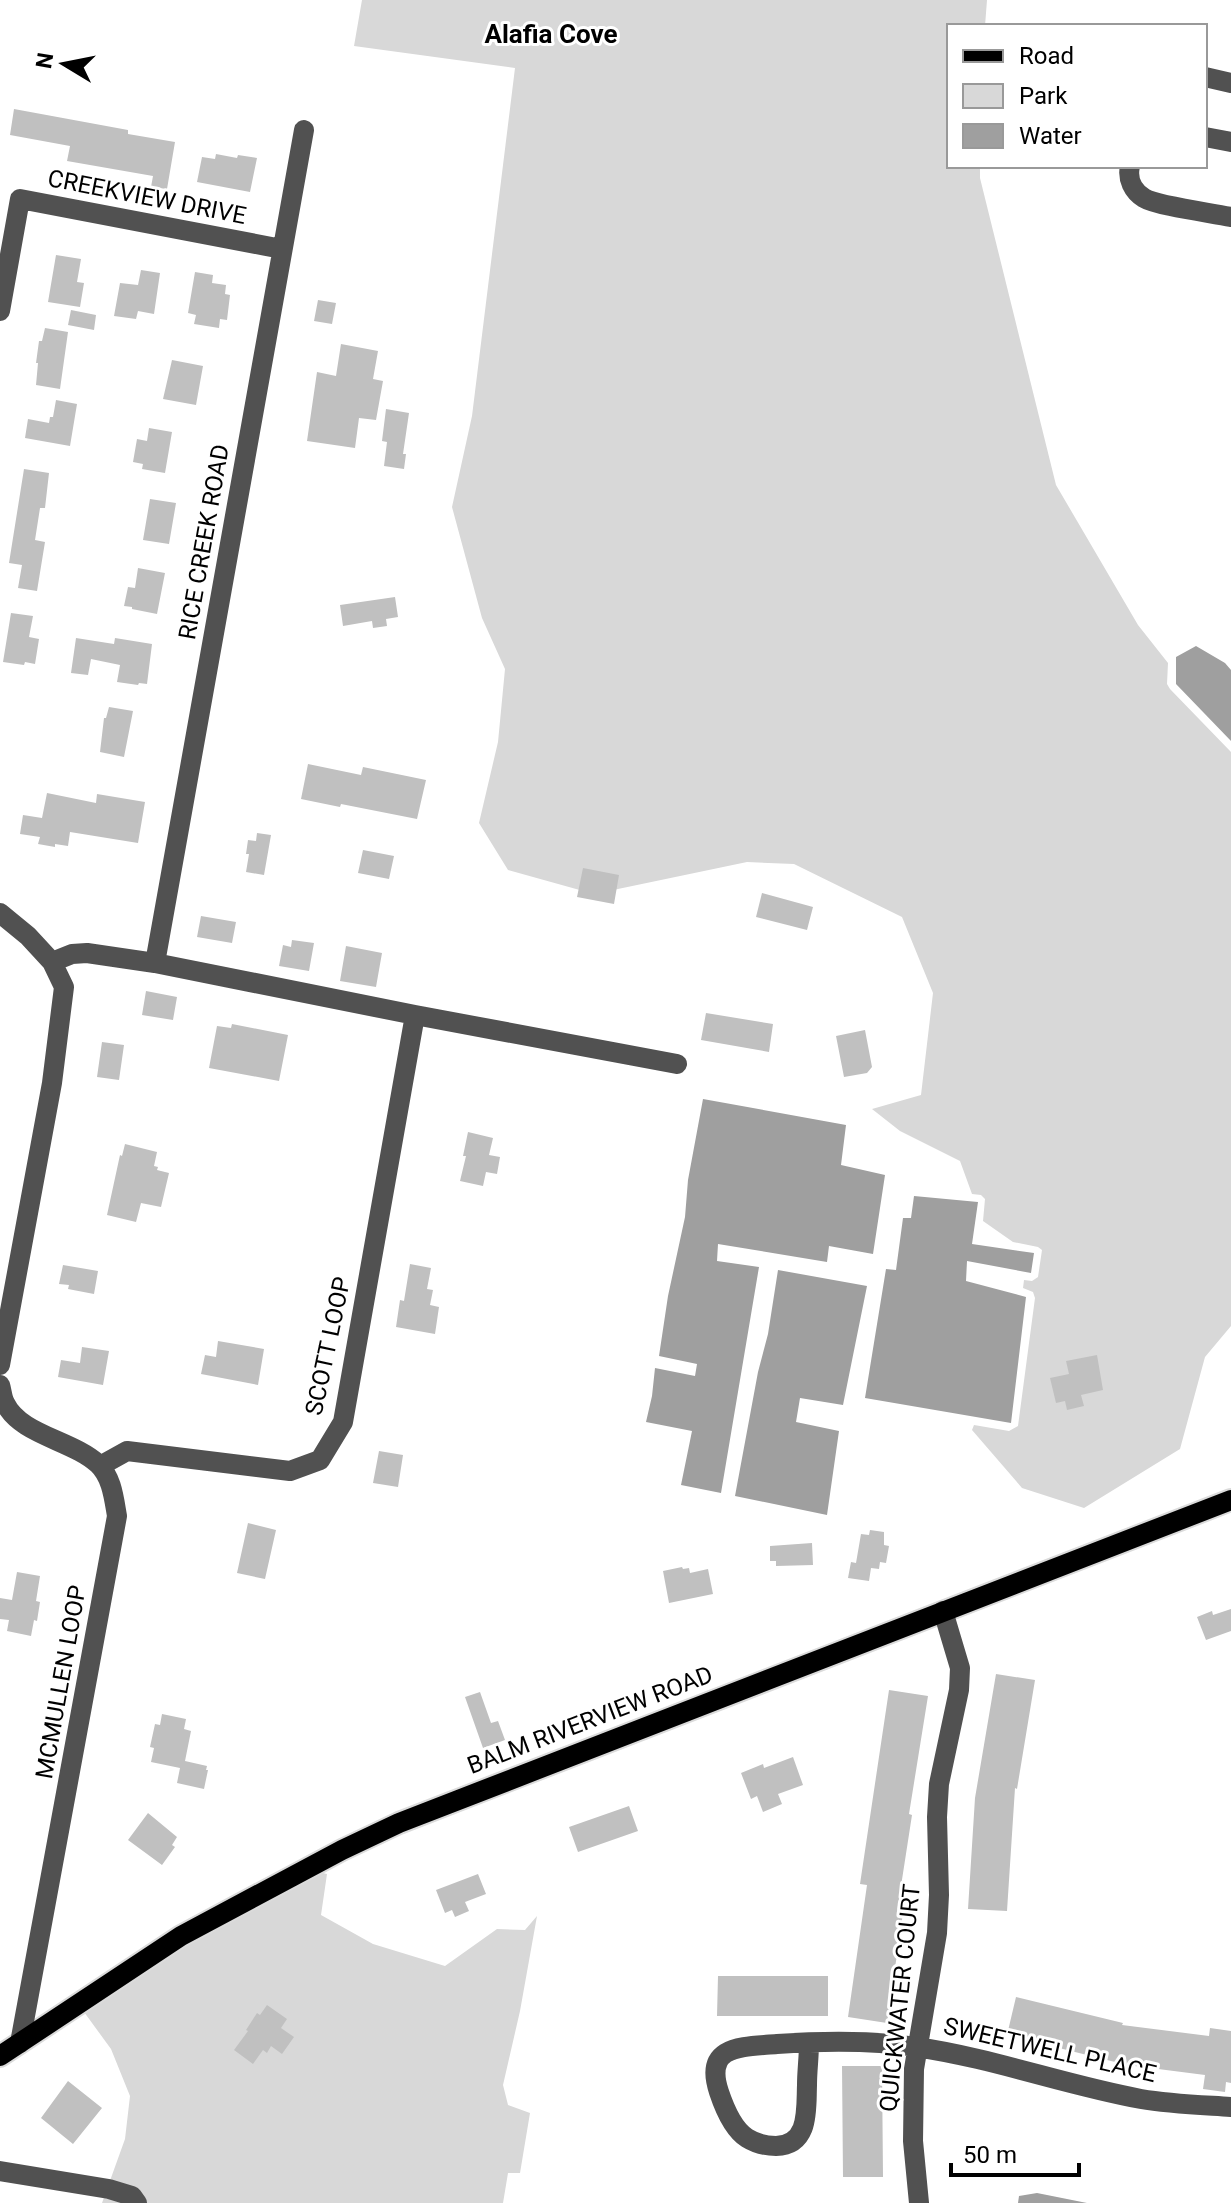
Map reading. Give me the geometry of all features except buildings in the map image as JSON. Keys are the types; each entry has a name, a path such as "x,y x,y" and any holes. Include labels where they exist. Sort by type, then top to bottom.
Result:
{"main road":[{"name":"BALM RIVERVIEW ROAD","path":"0,2056 181,1936 370,1836 1231,1500"}],"street":[{"path":"1207,77 1231,83"},
{"name":"RICE CREEK ROAD","path":"155,963 304,130"},
{"path":"1207,137 1231,142"},
{"path":"1130,168 1128,174 1135,190 1147,201 1231,217"},
{"name":"CREEKVIEW DRIVE","path":"0,311 20,199 282,249"},
{"path":"0,913 28,936 52,962 64,987 49,1097 0,1365"},
{"path":"52,962 72,954 87,953 155,963 677,1064"},
{"name":"SCOTT LOOP","path":"100,1466 127,1451 290,1471 320,1460 343,1422 415,1015"},
{"path":"0,1385 5,1404 21,1423 73,1447 100,1466"},
{"name":"MCMULLEN LOOP","path":"20,2043 117,1516 112,1489 100,1466"},
{"name":"QUICKWATER COURT","path":"919,2203 912,2115 917,2047 937,1933 939,1784 959,1690 960,1668 943,1611"},
{"name":"SWEETWELL PLACE","path":"809,2043 806,2120 800,2136 793,2142 776,2146 743,2136 731,2119 716,2081 718,2058 724,2052 740,2047 809,2043 917,2047 1143,2099 1231,2107"},
{"path":"0,2171 109,2189 132,2196 137,2203"}],"green space":[{"path":"362,0 987,0 985,24 947,24 947,168 980,168 1056,485 1138,625 1168,663 1167,684 1170,689 1231,752 1231,1326 1205,1357 1180,1449 1084,1508 1022,1488 972,1430 974,1425 1009,1431 1018,1426 1035,1298 1033,1292 1023,1288 1024,1280 1032,1281 1038,1277 1042,1250 1013,1242 983,1221 985,1199 972,1194 960,1161 900,1131 872,1109 921,1095 933,993 902,917 794,864 747,862 594,894 508,870 479,823 498,742 505,669 482,618 452,507 472,416 515,68 354,46"},
{"path":"319,1872 327,1874 321,1915 373,1944 445,1966 497,1929 525,1930 537,1916 503,2085 508,2105 530,2113 520,2173 508,2173 503,2203 102,2203 125,2139 130,2096 111,2049 84,2012 187,1944"}],"water":[{"path":"1196,646 1231,670 1231,741 1176,684 1176,657"},
{"path":"703,1099 846,1125 841,1165 885,1175 873,1254 829,1246 827,1262 718,1244 717,1261 759,1267 721,1493 681,1485 692,1431 646,1422 655,1368 695,1376 697,1364 659,1356"},
{"path":"914,1196 978,1202 972,1244 1034,1253 1031,1273 967,1261 966,1281 1026,1297 1011,1423 865,1398 886,1269 896,1270 903,1218 911,1218"},
{"path":"778,1270 867,1286 843,1405 800,1398 796,1422 839,1431 827,1515 735,1496"},
{"path":"1037,2193 1087,2203 1018,2203 1019,2196"}],"district":[{"name":"Alafia Cove","path":"551,34"}]}
